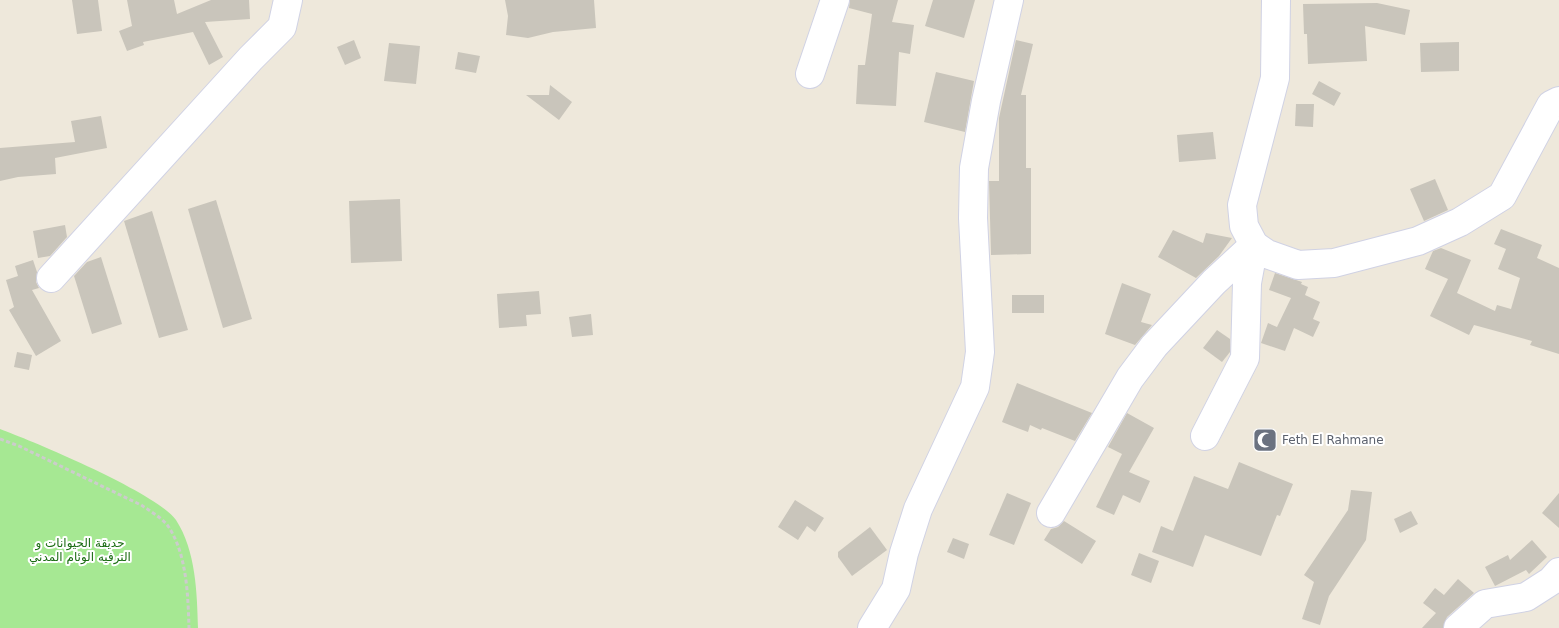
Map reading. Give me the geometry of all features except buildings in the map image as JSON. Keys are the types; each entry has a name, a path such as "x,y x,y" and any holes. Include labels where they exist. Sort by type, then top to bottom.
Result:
{"street":[{"path":"51,278 251,58 282,27 288,0"},
{"path":"810,74 835,0"},
{"path":"872,628 896,589 904,553 918,509 975,387 980,352 973,218 974,168 986,101 1009,0"},
{"path":"1276,0 1275,78 1242,205 1244,226 1254,245 1267,254 1298,265 1334,263 1418,241 1460,222 1502,196 1551,105 1559,101"},
{"path":"1205,436 1245,358 1247,283 1254,245"},
{"path":"1051,513 1130,378 1150,352 1214,282 1254,245"},
{"path":"1458,628 1485,604 1526,597 1551,581 1559,572"}],"path":[{"path":"0,439 19,446 141,505 168,526 176,542 182,564 188,597 189,628"}],"green space":[{"name":"حديقة الحيوانات و الترفيه الوئام المدني","path":"0,429 94,469 145,496 176,520 188,545 194,572 198,628 0,628"}],"place":[{"name":"Feth El Rahmane","path":"1265,440"}]}
